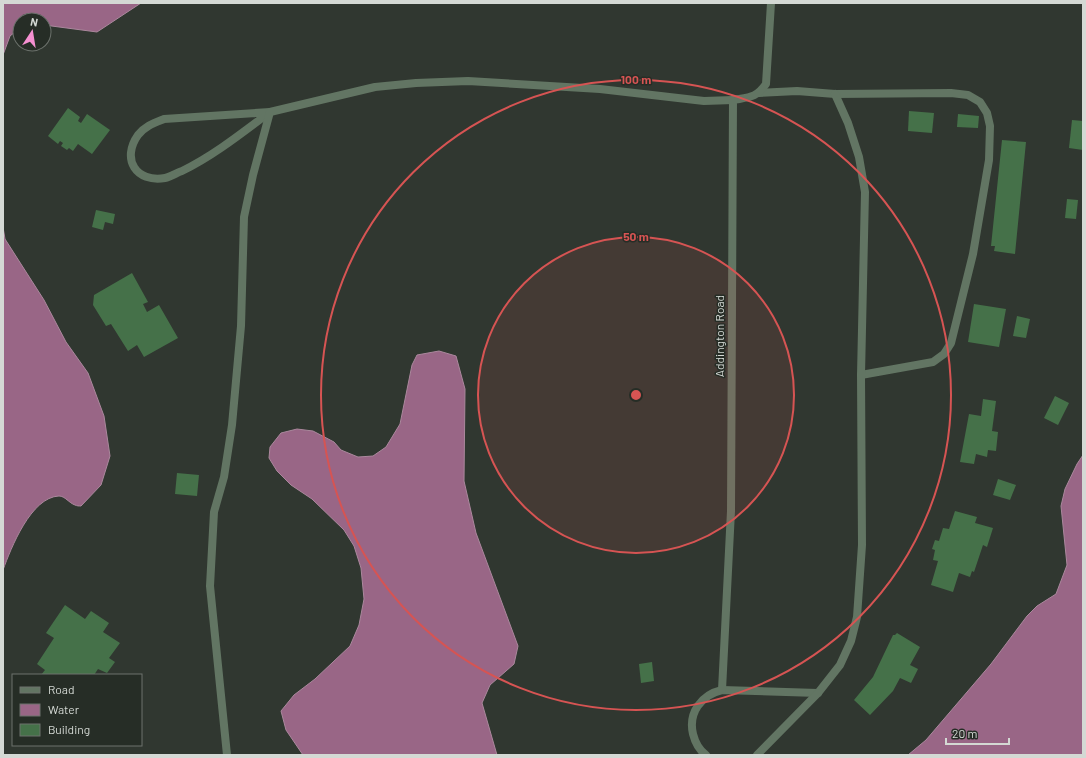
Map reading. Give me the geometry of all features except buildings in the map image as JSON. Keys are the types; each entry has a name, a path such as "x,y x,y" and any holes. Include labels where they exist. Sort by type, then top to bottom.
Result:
{"street":[{"path":"759,93 766,84 770,3"},
{"path":"270,112 199,162 167,178 153,180 142,175 135,168 130,158 132,147 139,134 150,124 164,119 270,112 375,88 416,83 468,81 600,89 704,101 733,100 759,93 797,91 835,94 951,93 968,95 980,102 987,113 990,126 989,160 974,246 951,343 944,354 933,362 861,375"},
{"path":"757,755 818,693 840,665 851,642 858,617 862,545 861,375 865,192 859,157 848,123 835,94"},
{"name":"Addington Road","path":"722,690 731,511 733,100"},
{"path":"227,755 210,586 214,512 224,477 232,425 241,326 244,218 253,175 270,112"},
{"path":"706,755 695,741 691,726 693,713 702,700 715,692 722,690 818,693"}],"water":[{"path":"3,3 141,3 97,32 52,26 52,12 12,12 12,34 3,55"},
{"path":"3,227 5,239 44,300 66,342 88,373 104,416 110,456 101,485 81,506 76,506 59,496 49,499 31,514 11,549 3,570"},
{"path":"439,351 456,356 465,389 464,481 476,533 518,646 514,664 490,685 482,703 497,755 303,755 286,730 281,711 294,695 315,679 350,646 359,625 364,599 361,568 354,546 344,530 312,499 291,485 277,471 269,458 270,447 281,433 297,429 313,431 334,442 341,450 358,457 373,456 386,447 400,424 412,365 417,355"},
{"path":"1083,455 1083,755 908,755 926,740 991,664 1027,616 1037,606 1056,594 1067,565 1061,506 1065,489"}]}
